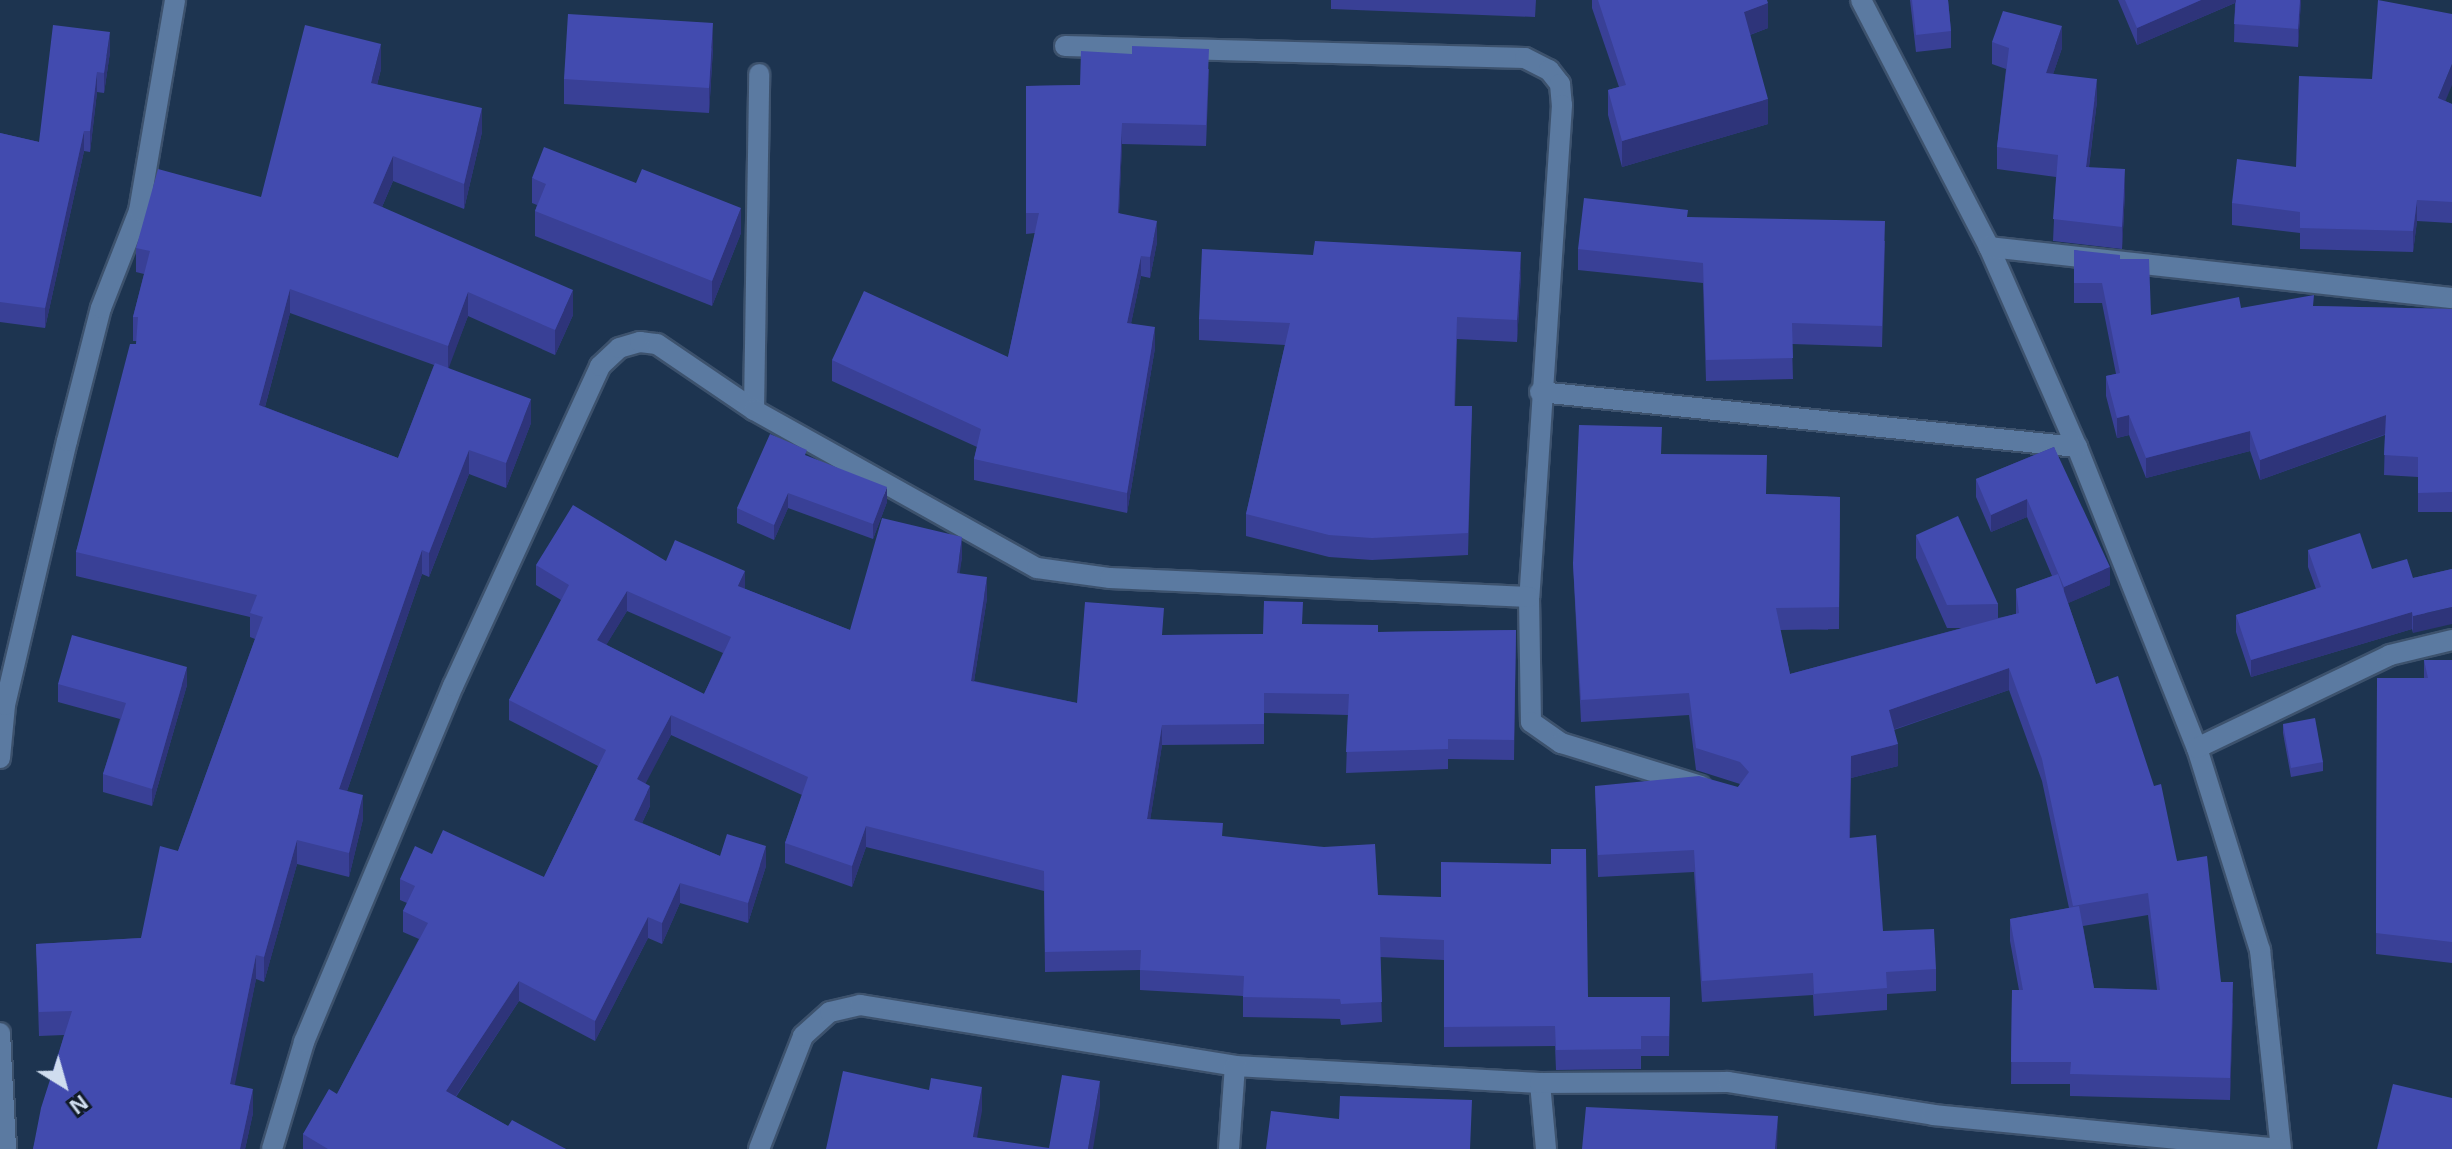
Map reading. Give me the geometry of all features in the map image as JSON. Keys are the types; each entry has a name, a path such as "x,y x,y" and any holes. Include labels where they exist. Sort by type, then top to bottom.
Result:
{"street":[{"path":"0,758 5,705 67,441 101,308 139,211 175,0"},
{"path":"759,1149 803,1036 830,1012 860,1005 1235,1066 1540,1083 1728,1082 1933,1115 2279,1149 2260,950 2197,748 2077,447 1989,247 1861,0"},
{"path":"1065,46 1525,58 1549,70 1560,84 1562,105 1540,392 1529,597 1528,705 1531,722 1544,736 1721,792"},
{"path":"754,410 759,74"},
{"path":"1989,247 2452,298"},
{"path":"272,1149 304,1042 453,686 600,366 619,348 640,342 657,344 754,410 1037,568 1110,578 1529,597"},
{"path":"1540,392 2077,447"},
{"path":"2197,748 2390,655 2452,640"},
{"path":"0,1033 6,1149"},
{"path":"1229,1149 1235,1066"},
{"path":"1540,1083 1546,1149"}],"building":[{"path":"1598,0 1767,0 1768,3 1744,12 1768,99 1622,141 1608,90 1626,85"},
{"path":"1912,0 1948,0 1951,31 1916,35"},
{"path":"2125,0 2201,0 2137,28"},
{"path":"2236,0 2300,0 2298,29 2234,24"},
{"path":"2378,0 2452,14 2452,64 2438,98 2452,104 2452,202 2417,200 2413,231 2300,228 2300,212 2232,203 2237,159 2296,167 2299,76 2372,79"},
{"path":"2003,11 2062,26 2046,73 2097,79 2086,167 2125,169 2122,227 2053,219 2058,155 1997,147 2009,48 1992,42"},
{"path":"568,14 713,23 709,88 564,79"},
{"path":"53,25 110,32 104,73 97,72 90,131 84,131 45,308 0,302 0,133 39,142"},
{"path":"305,25 381,44 371,83 482,108 464,184 393,156 373,203 573,290 555,330 468,292 448,346 290,289 259,405 398,458 435,363 531,399 506,463 469,450 429,553 422,550 339,789 363,795 349,853 297,840 264,957 256,955 230,1084 253,1089 240,1149 33,1149 41,1108 72,1011 39,1012 36,944 141,938 160,846 178,851 263,617 250,613 257,595 76,552 130,344 136,344 138,317 133,317 150,251 136,248 158,169 261,197"},
{"path":"1132,46 1209,49 1206,125 1122,123 1118,213 1157,221 1150,257 1141,256 1127,323 1155,327 1127,493 974,459 981,429 832,360 864,291 1008,357 1039,213 1026,213 1026,86 1080,85 1081,51 1132,54"},
{"path":"544,147 636,183 642,169 741,208 712,281 535,211 546,184 532,178"},
{"path":"1584,198 1688,210 1687,217 1885,221 1882,326 1792,323 1793,358 1706,360 1703,263 1578,249"},
{"path":"1315,241 1521,252 1517,320 1457,317 1454,406 1472,406 1468,533 1372,538 1329,535 1246,514 1290,323 1199,319 1202,249 1313,255"},
{"path":"2074,250 2120,255 2120,259 2149,259 2151,315 2239,297 2241,308 2314,295 2313,306 2452,309 2452,492 2418,493 2418,457 2384,455 2386,415 2260,460 2250,431 2146,458 2129,415 2117,418 2106,376 2120,373 2102,283 2074,283"},
{"path":"1579,425 1662,427 1661,454 1767,455 1766,494 1840,497 1839,607 1776,608 1790,674 2019,613 2016,589 2058,574 2096,684 2118,676 2154,786 2161,784 2177,861 2207,856 2221,982 2233,982 2230,1078 2070,1074 2071,1062 2011,1062 2012,990 2023,990 2010,919 2079,906 2094,988 2160,990 2148,893 2073,906 2042,759 2009,668 1889,710 1898,744 1851,756 1849,838 1876,835 1883,931 1934,929 1936,969 1886,972 1887,988 1814,994 1813,973 1702,981 1694,850 1598,855 1595,786 1699,776 1738,787 1749,772 1740,762 1696,748 1689,693 1581,700 1573,563"},
{"path":"770,434 807,450 805,455 887,487 873,524 788,493 774,525 737,508"},
{"path":"2054,447 2110,567 2064,587 2027,499 1991,515 1976,479"},
{"path":"573,505 666,561 675,540 745,571 738,586 850,630 882,518 962,537 957,573 987,577 971,681 1077,703 1085,602 1164,608 1162,635 1263,634 1264,601 1303,602 1302,624 1378,625 1378,632 1516,630 1514,740 1448,739 1448,749 1346,752 1349,694 1264,693 1264,724 1162,725 1147,819 1223,823 1222,836 1324,847 1375,844 1378,895 1441,897 1441,862 1551,864 1551,849 1586,849 1588,997 1670,997 1669,1036 1641,1036 1641,1049 1556,1050 1555,1026 1444,1027 1444,940 1380,937 1382,1002 1341,1004 1340,999 1243,997 1244,976 1140,970 1141,950 1045,952 1044,871 866,826 852,866 785,843 808,777 671,715 637,779 650,786 634,820 720,856 727,834 766,846 748,903 680,883 662,923 648,917 595,1021 519,981 446,1091 508,1126 512,1120 566,1149 328,1149 303,1134 329,1089 337,1094 428,923 403,911 415,886 400,879 415,846 432,854 443,830 544,877 606,750 509,700 569,585 536,565","holes":["627,591 731,637 704,694 597,640"]},
{"path":"1958,516 1998,604 1947,605 1916,535"},
{"path":"2360,533 2372,569 2407,559 2413,578 2452,569 2452,607 2413,616 2412,612 2251,660 2236,615 2321,587 2308,550"},
{"path":"72,635 187,667 152,789 103,774 126,703 58,684"},
{"path":"2424,660 2452,660 2452,942 2376,933 2377,678 2428,678"},
{"path":"2315,718 2323,762 2291,768 2283,724"},
{"path":"843,1071 929,1090 931,1078 982,1087 973,1137 1049,1148 1062,1075 1100,1081 1088,1149 826,1149"},
{"path":"2393,1084 2452,1098 2452,1149 2377,1149"},
{"path":"1340,1096 1472,1100 1470,1149 1266,1149 1271,1111 1339,1119"},
{"path":"1586,1107 1778,1116 1775,1149 1582,1149"}]}
